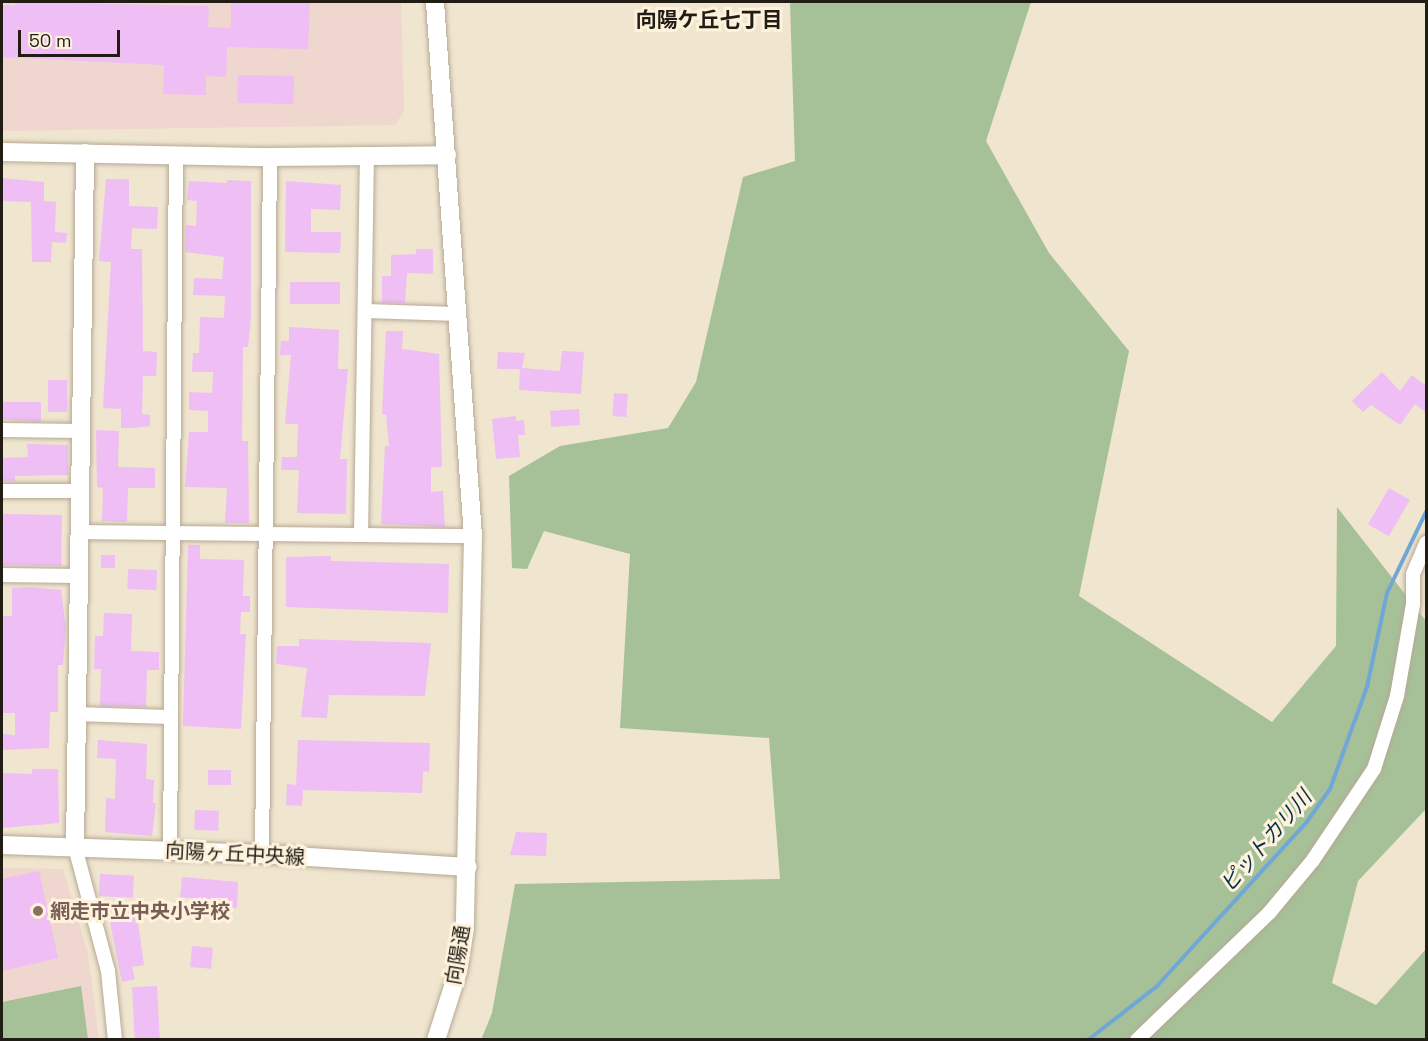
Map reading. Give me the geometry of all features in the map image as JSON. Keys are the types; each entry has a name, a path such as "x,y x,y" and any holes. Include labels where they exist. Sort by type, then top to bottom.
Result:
{"street":[{"name":"向陽通","path":"435,2 473,536 465,928 458,971 436,1040"},
{"path":"2,152 368,158 447,155"},
{"path":"85,153 75,714 75,846 108,971 115,1040"},
{"path":"170,851 169,717 176,155"},
{"path":"262,854 270,157"},
{"path":"361,535 368,158"},
{"path":"365,311 458,314"},
{"path":"2,430 80,431"},
{"path":"2,490 79,491"},
{"path":"80,532 473,536"},
{"path":"1137,1040 1269,913 1313,860 1374,769 1397,696 1426,543"},
{"path":"2,575 79,576"},
{"path":"75,714 169,717"},
{"name":"向陽ヶ丘中央線","path":"2,845 262,854 468,867"}],"shaded area":[{"path":"2,2 401,2 404,111 395,125 2,131"},
{"name":"網走市立中央小学校","path":"2,868 63,869 88,954 99,1039 2,1040"}],"green space":[{"path":"790,2 1031,2 986,141 1049,253 1129,351 1079,596 1272,722 1336,646 1337,507 1426,621 1426,809 1358,881 1332,983 1376,1005 1426,949 1426,1039 481,1040 492,1013 515,884 780,879 769,738 620,728 630,554 544,531 527,569 512,568 509,476 560,446 668,428 696,382 743,177 795,161"},
{"path":"81,986 88,1039 2,1039 2,1002"}],"building":[{"path":"15,2 209,6 208,27 231,28 231,2 310,2 308,49 227,47 226,77 206,76 206,95 163,94 164,65 2,57 2,5 15,6"},
{"path":"238,75 294,76 294,104 238,103"},
{"path":"2,178 44,182 44,201 56,202 55,232 67,233 66,243 52,242 51,262 32,262 31,202 2,201"},
{"path":"106,179 129,179 129,206 158,207 157,229 132,228 131,249 142,249 143,351 157,352 156,376 143,376 142,414 150,415 150,426 121,428 121,409 103,408 111,262 99,261"},
{"path":"227,180 251,181 251,317 248,347 243,347 242,441 248,441 249,523 225,523 227,488 185,487 189,432 208,432 208,411 189,410 189,392 212,393 213,372 192,372 193,353 199,353 200,317 224,318 225,296 193,295 194,278 222,279 224,257 185,252 186,225 196,226 197,201 187,200 189,181 227,183"},
{"path":"286,181 341,185 340,210 311,209 311,232 341,232 340,253 285,252"},
{"path":"416,249 433,249 433,274 407,273 405,303 382,303 382,276 391,276 391,255 416,254"},
{"path":"290,282 340,282 340,304 290,304"},
{"path":"289,327 339,330 338,369 348,369 340,459 347,459 346,514 297,513 299,470 281,470 282,457 297,457 298,424 285,424 291,355 280,355 281,341 289,341"},
{"path":"386,331 403,331 402,349 439,354 442,467 431,467 431,492 443,491 445,527 381,524 385,446 389,446 386,415 382,414"},
{"path":"562,351 584,352 581,394 519,390 520,369 497,369 498,352 525,353 522,368 560,371"},
{"path":"1382,372 1400,391 1412,375 1426,386 1426,412 1415,404 1400,425 1371,405 1363,412 1352,401"},
{"path":"48,380 67,380 67,412 48,412"},
{"path":"614,393 628,394 626,417 612,416"},
{"path":"2,402 41,402 41,422 2,419"},
{"path":"579,409 580,425 551,427 550,411"},
{"path":"516,416 516,421 524,420 525,435 518,435 520,457 496,459 492,419"},
{"path":"96,430 119,431 118,467 155,468 155,488 128,488 127,522 102,521 103,488 97,487"},
{"path":"27,444 68,445 68,475 15,476 15,481 2,481 2,458 28,457"},
{"path":"1389,488 1410,500 1389,536 1368,524"},
{"path":"2,514 62,515 61,566 2,565"},
{"path":"188,545 200,545 200,559 244,560 243,596 250,596 250,612 241,612 240,634 246,634 241,729 183,726"},
{"path":"101,555 115,555 115,568 101,568"},
{"path":"331,556 331,561 449,564 448,613 286,607 286,557"},
{"path":"128,569 157,570 156,590 127,589"},
{"path":"12,588 61,590 66,629 63,665 58,665 58,712 50,712 49,748 2,750 2,734 15,735 15,713 2,713 2,616 12,616"},
{"path":"104,613 132,614 131,651 159,652 159,670 147,670 146,707 100,706 101,669 94,669 95,636 103,636"},
{"path":"299,639 431,643 425,696 329,695 327,718 301,717 307,668 276,664 277,646 299,646"},
{"path":"98,740 147,744 146,779 154,780 153,803 156,803 152,836 105,832 106,798 115,799 116,759 97,758"},
{"path":"298,740 430,743 429,772 423,771 422,793 303,790 302,806 286,805 287,784 296,785"},
{"path":"32,769 58,769 59,823 2,828 2,773 32,774"},
{"path":"208,770 231,770 231,785 208,785"},
{"path":"195,810 219,811 218,831 194,830"},
{"path":"516,832 547,833 546,856 510,855"},
{"path":"39,871 58,958 2,971 2,879"},
{"path":"100,874 134,876 133,898 99,896"},
{"path":"182,877 238,882 237,908 205,905 205,900 180,897"},
{"path":"136,909 144,965 132,967 135,979 122,982 109,917"},
{"path":"192,946 213,948 211,969 190,967"},
{"path":"157,986 160,1040 135,1040 132,987"}],"waterway":[{"name":"ピットカリ川","path":"1088,1040 1157,986 1306,823 1330,789 1367,687 1387,593 1426,512"}],"place":[{"name":"網走市立中央小学校","path":"38,911"}],"district":[{"name":"向陽ケ丘七丁目","path":"709,20"}]}
